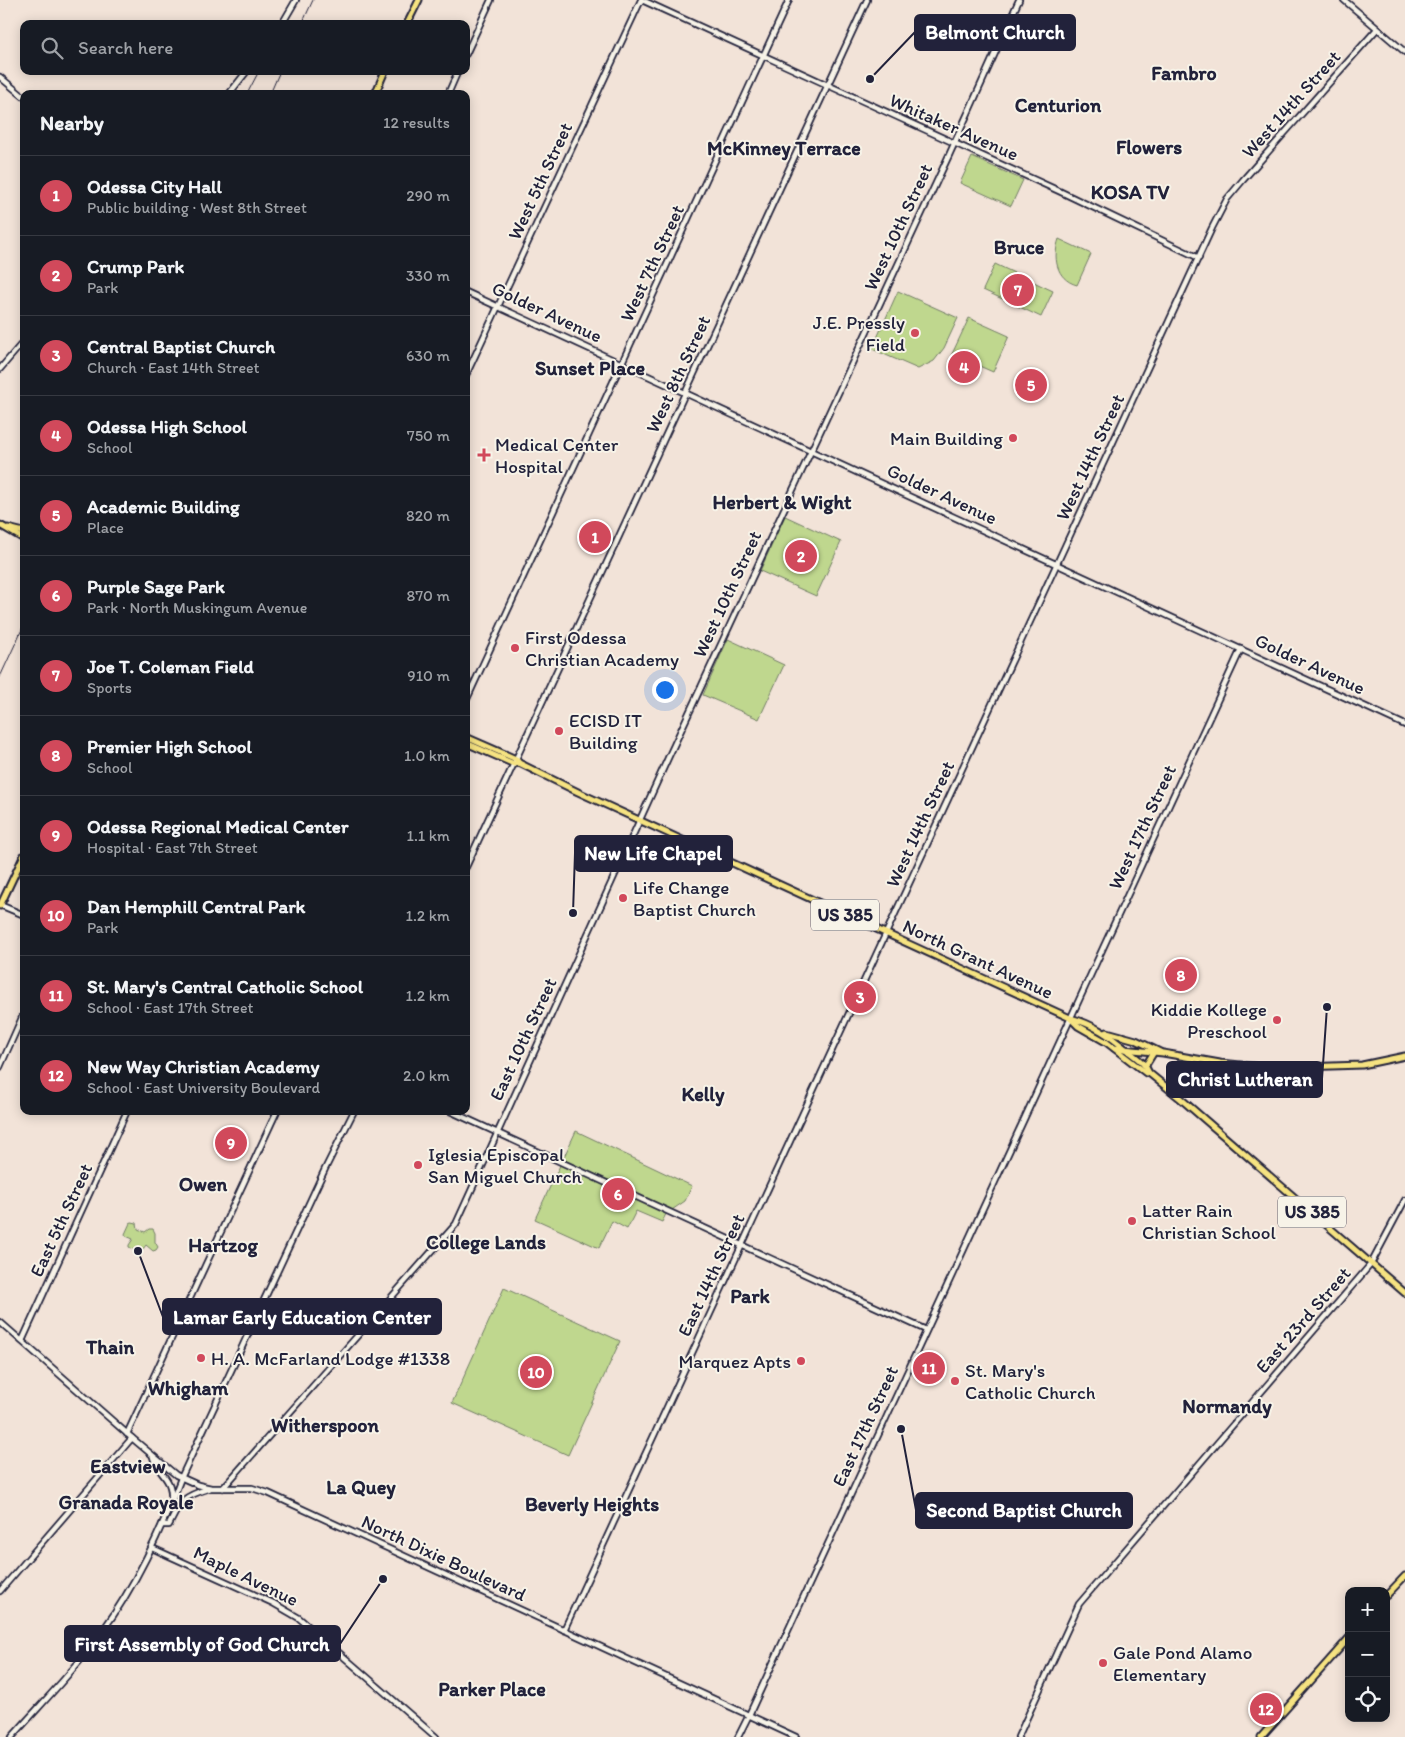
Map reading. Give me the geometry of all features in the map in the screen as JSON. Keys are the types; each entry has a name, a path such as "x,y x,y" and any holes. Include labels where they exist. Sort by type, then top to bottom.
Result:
{"main road":[{"path":"410,20 418,0"},
{"path":"377,90 383,75"},
{"path":"3,526 20,531"},
{"path":"3,526 20,537"},
{"name":"North Grant Avenue","path":"470,739 640,820 1070,1018 1085,1022 1104,1031"},
{"name":"North Grant Avenue","path":"470,745 516,762"},
{"path":"0,905 20,863"},
{"name":"North Grant Avenue","path":"1070,1018 1078,1026 1114,1048"},
{"path":"1104,1031 1136,1040 1163,1053"},
{"name":"US 385","path":"1104,1031 1146,1065 1149,1073"},
{"path":"1114,1048 1271,1068 1362,1065 1405,1056"},
{"name":"US 385","path":"1114,1048 1146,1073 1149,1073 1405,1293"},
{"path":"1146,1065 1154,1052"},
{"path":"1390,1592 1405,1576"},
{"path":"1260,1737 1345,1642"}],"street":[{"path":"284,20 296,0"},
{"path":"470,45 491,0"},
{"name":"Whitaker Avenue","path":"641,0 1198,258"},
{"name":"West 5th Street","path":"470,367 641,0"},
{"name":"West 7th Street","path":"470,692 789,0"},
{"name":"West 8th Street","path":"470,859 867,0"},
{"name":"West 10th Street","path":"640,820 1019,0"},
{"path":"1344,0 1405,52"},
{"name":"West 14th Street","path":"886,933 1227,199 1377,29"},
{"path":"232,90 244,75"},
{"path":"450,90 456,75"},
{"path":"0,77 20,94"},
{"name":"Golder Avenue","path":"470,294 1405,725"},
{"path":"0,369 20,346"},
{"name":"West 17th Street","path":"1070,1018 1241,649"},
{"name":"East 10th Street","path":"223,1488 456,1224 496,1132 640,820"},
{"path":"0,905 20,913"},
{"name":"East 14th Street","path":"564,1630 886,933"},
{"name":"East 17th Street","path":"738,1737 1070,1018"},
{"path":"0,1067 20,1023"},
{"name":"East 5th Street","path":"22,1341 125,1115"},
{"path":"127,1434 275,1115"},
{"path":"12,1737 98,1638 127,1595 152,1548 181,1478 352,1115"},
{"path":"459,1115 926,1330"},
{"name":"East 23rd Street","path":"1018,1737 1079,1604 1372,1264 1405,1200"},
{"name":"North Dixie Boulevard","path":"0,1322 152,1456 181,1478 211,1488 252,1488 268,1493 796,1737"},
{"path":"0,1591 132,1438"},
{"path":"152,1456 155,1465 170,1484 170,1507"},
{"path":"162,1525 169,1525 183,1500 194,1493 211,1488"},
{"name":"Maple Avenue","path":"152,1548 273,1603 299,1618 436,1737"}],"green space":[{"path":"972,157 1023,180 1011,206 960,183"},
{"path":"1059,239 1091,254 1077,285 1064,278 1057,266 1056,253"},
{"path":"995,264 1053,291 1041,317 983,290"},
{"name":"J.E. Pressly Field","path":"898,291 958,318 944,348 934,361 918,369 872,349"},
{"path":"969,318 1009,336 993,372 952,354"},
{"path":"785,516 841,542 816,596 760,571"},
{"path":"728,639 784,665 759,719 703,695"},
{"path":"576,1131 692,1186 685,1201 666,1214 662,1222 636,1211 627,1229 612,1221 599,1248 535,1219"},
{"path":"132,1222 137,1223 138,1229 145,1232 153,1229 155,1242 158,1247 156,1250 153,1251 146,1245 140,1253 129,1247 133,1239 125,1234"},
{"path":"504,1288 620,1341 568,1455 452,1403"}],"railway":[{"path":"304,20 313,0"},
{"path":"249,90 257,75"},
{"path":"272,90 278,75"},
{"path":"0,677 20,634"}],"place":[{"name":"Belmont Church","path":"870,79"},
{"name":"Joe T. Coleman Field","path":"1018,290"},
{"name":"J.E. Pressly Field","path":"915,333"},
{"name":"Odessa High School","path":"964,367"},
{"name":"Academic Building","path":"1031,385"},
{"name":"Main Building","path":"1013,438"},
{"name":"Medical Center Hospital","path":"484,455"},
{"name":"Odessa City Hall","path":"595,537"},
{"name":"Crump Park","path":"801,556"},
{"name":"First Odessa Christian Academy","path":"515,648"},
{"name":"ECISD IT Building","path":"559,731"},
{"name":"Life Change Baptist Church","path":"623,898"},
{"name":"New Life Chapel","path":"573,913"},
{"name":"Premier High School","path":"1181,975"},
{"name":"Central Baptist Church","path":"860,997"},
{"name":"Christ Lutheran","path":"1327,1007"},
{"name":"Kiddie Kollege Preschool","path":"1277,1020"},
{"name":"Odessa Regional Medical Center","path":"231,1143"},
{"name":"Iglesia Episcopal San Miguel Church","path":"418,1165"},
{"name":"Purple Sage Park","path":"618,1194"},
{"name":"Latter Rain Christian School","path":"1132,1221"},
{"name":"Lamar Early Education Center","path":"138,1251"},
{"name":"H. A. McFarland Lodge #1338","path":"201,1358"},
{"name":"Marquez Apts","path":"801,1361"},
{"name":"St. Mary's Central Catholic School","path":"929,1368"},
{"name":"Dan Hemphill Central Park","path":"536,1372"},
{"name":"St. Mary's Catholic Church","path":"955,1381"},
{"name":"Second Baptist Church","path":"901,1429"},
{"name":"First Assembly of God Church","path":"383,1579"},
{"name":"Gale Pond Alamo Elementary","path":"1103,1663"},
{"name":"New Way Christian Academy","path":"1266,1709"}],"district":[{"name":"Fambro","path":"1184,73"},
{"name":"Centurion","path":"1058,105"},
{"name":"Flowers","path":"1149,147"},
{"name":"McKinney Terrace","path":"784,148"},
{"name":"KOSA TV","path":"1130,192"},
{"name":"Bruce","path":"1019,247"},
{"name":"Sunset Place","path":"590,368"},
{"name":"Herbert & Wight","path":"782,502"},
{"name":"Kelly","path":"703,1094"},
{"name":"Owen","path":"203,1184"},
{"name":"College Lands","path":"486,1242"},
{"name":"Hartzog","path":"223,1245"},
{"name":"Park","path":"750,1296"},
{"name":"Thain","path":"110,1347"},
{"name":"Whigham","path":"188,1388"},
{"name":"Normandy","path":"1227,1406"},
{"name":"Witherspoon","path":"325,1425"},
{"name":"Eastview","path":"128,1466"},
{"name":"La Quey","path":"361,1487"},
{"name":"Granada Royale","path":"126,1502"},
{"name":"Beverly Heights","path":"592,1504"},
{"name":"Parker Place","path":"492,1689"}]}
